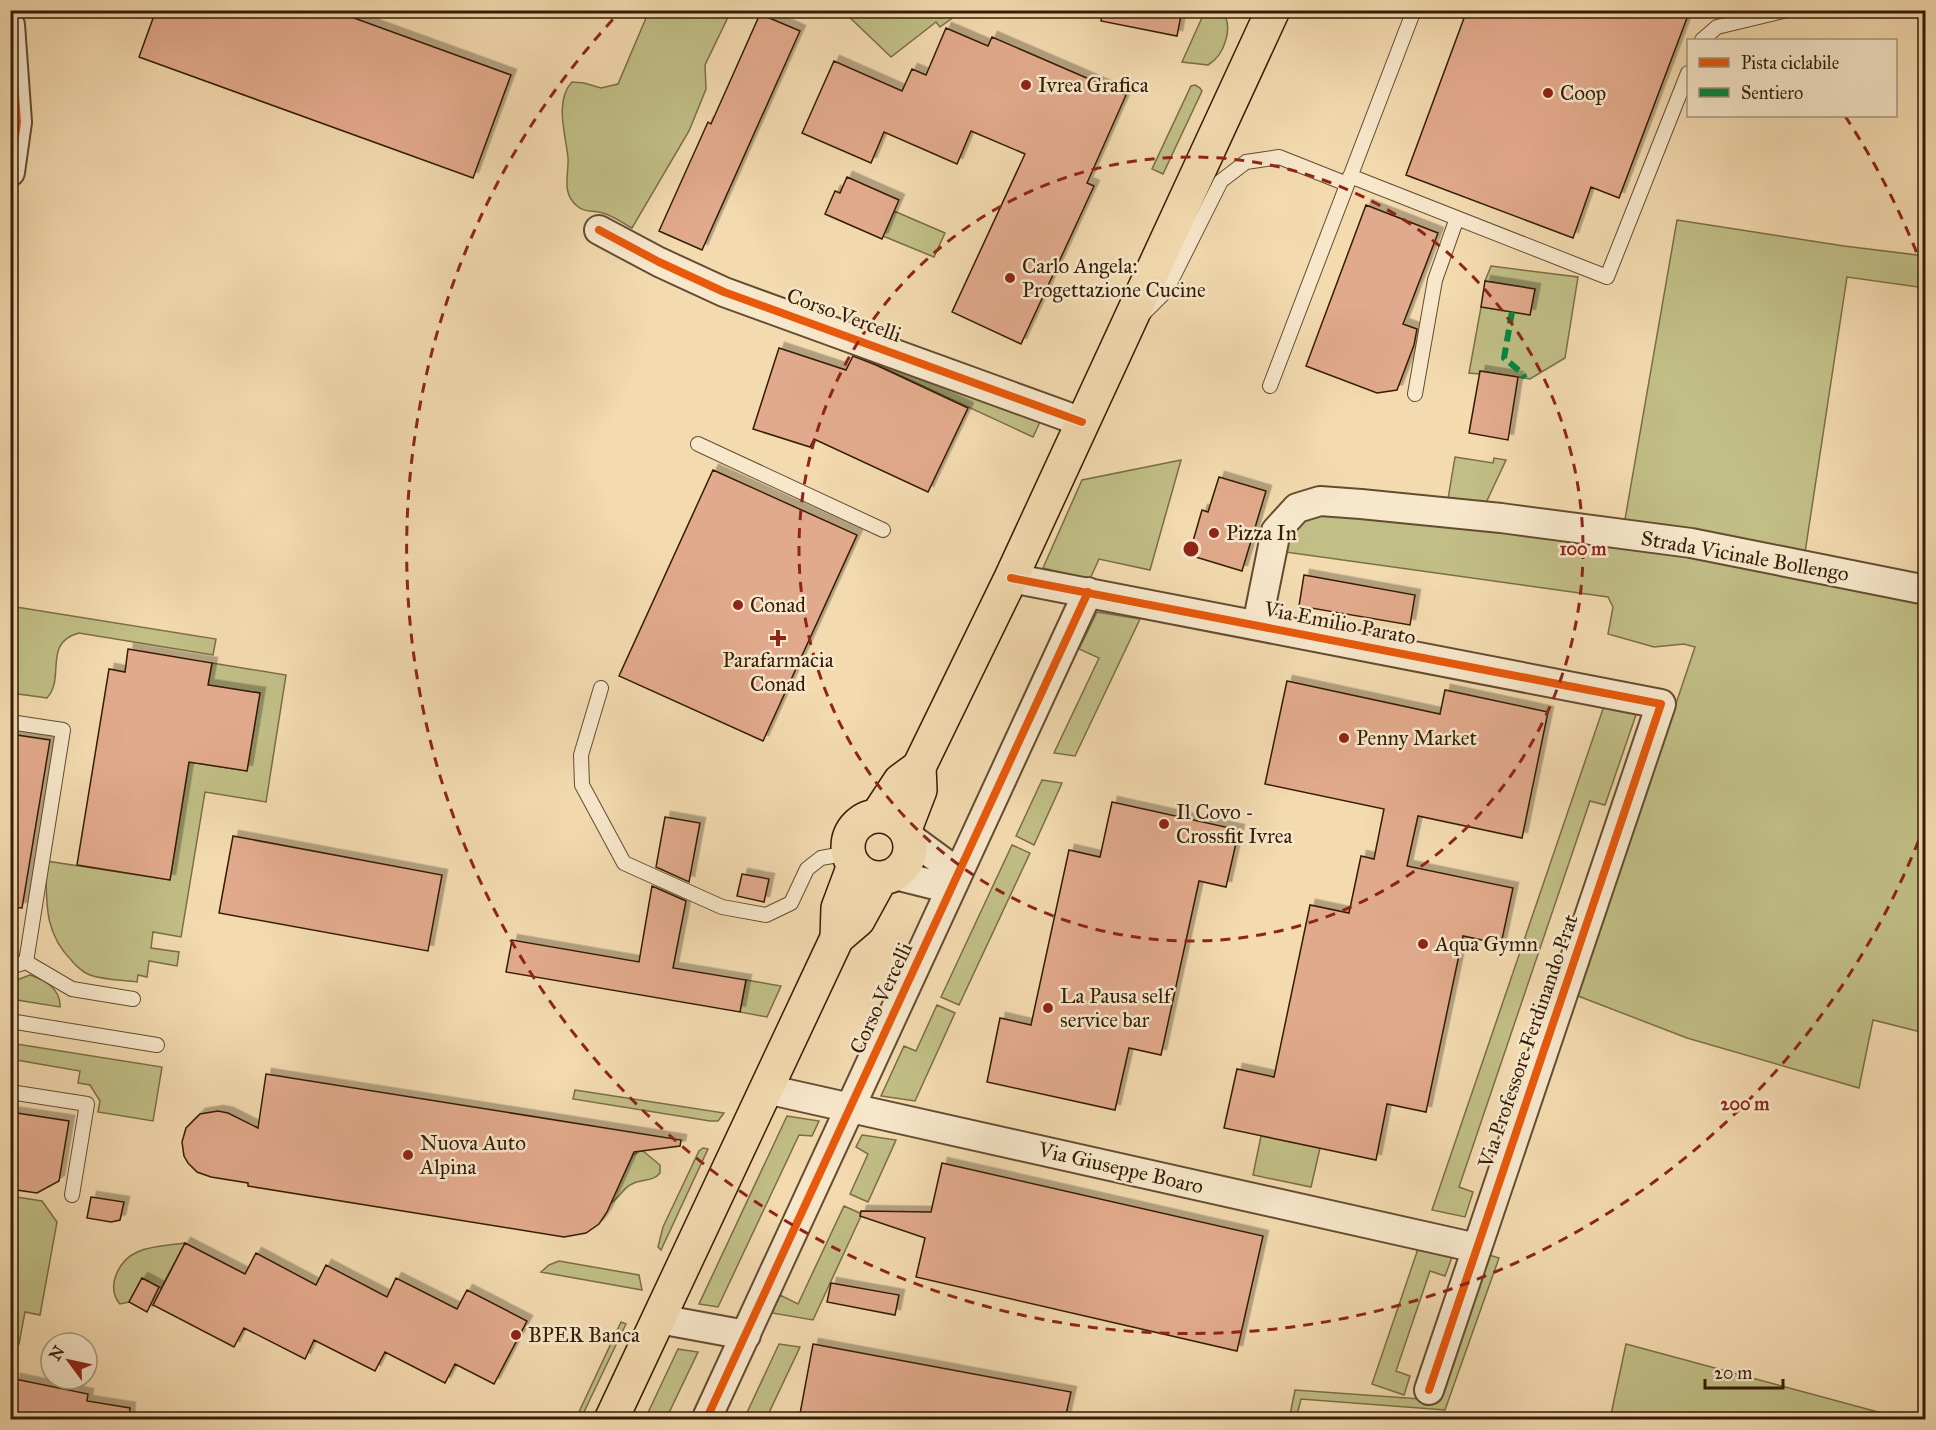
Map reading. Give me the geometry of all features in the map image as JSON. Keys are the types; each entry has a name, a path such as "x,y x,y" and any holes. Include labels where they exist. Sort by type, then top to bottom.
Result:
{"main road":[{"path":"897,827 900,781 919,767 1011,578 1274,10"},
{"path":"611,1419 837,938 858,920 870,868 849,837 857,825 870,816 897,827 911,847 909,858 903,867 870,868"}],"street":[{"path":"10,25 17,122 10,172"},
{"name":"Corso Vercelli","path":"599,230 659,262 716,288 1082,422"},
{"name":"Strada Vicinale Bollengo","path":"1257,625 1276,531 1297,508 1320,501 1501,518 1691,543 1926,590"},
{"name":"Via Emilio Parato","path":"1011,578 1661,704"},
{"name":"Corso Vercelli","path":"706,1419 1088,592"},
{"name":"Via Professore Ferdinando Prat","path":"1429,1390 1661,704"},
{"path":"897,827 954,881"},
{"path":"870,868 954,881"},
{"name":"Via Giuseppe Boaro","path":"766,1089 1477,1248"},
{"path":"658,1319 746,1335"}],"lane":[{"path":"1270,386 1414,10"},
{"path":"1703,39 1717,27 1787,10"},
{"path":"1122,335 1166,291 1221,181 1246,162 1279,157 1458,218 1607,277 1687,78"},
{"path":"1414,394 1435,280 1458,218"},
{"path":"698,444 883,530"},
{"path":"601,688 581,755 582,785 624,863 722,907 766,915 791,903 807,869 821,858 870,868"},
{"path":"10,722 63,730 26,962"},
{"path":"10,967 26,962 72,989 133,999"},
{"path":"10,1021 157,1045"},
{"path":"10,1092 87,1104 72,1195"}],"shaded area":[{"path":"649,11 731,11 705,65 706,89 689,131 632,228 607,214 583,210 572,201 567,189 568,158 562,109 567,90 572,82 601,88 618,84"},
{"path":"843,11 942,11 955,16 940,27 936,22 891,57"},
{"path":"1205,11 1222,11 1226,17 1227,32 1223,47 1208,65 1182,62"},
{"path":"1195,85 1202,91 1163,174 1152,169 1191,86"},
{"path":"894,211 945,233 934,257 883,236"},
{"path":"1677,220 1925,256 1925,288 1847,277 1804,559 1624,525"},
{"path":"1491,266 1578,277 1565,358 1530,379 1480,371 1479,374 1469,373 1481,307 1530,315 1535,289 1485,281"},
{"path":"854,354 1024,415 1040,422 1033,437"},
{"path":"1455,457 1493,463 1494,458 1506,460 1484,507 1447,505"},
{"path":"1181,460 1150,570 1099,559 1090,579 1043,568 1082,480"},
{"path":"1307,514 1616,538 1925,601 1925,1033 1873,1020 1859,1088 1687,1038 1578,996 1695,647 1684,644 1654,647 1608,634 1613,607 1608,597 1278,551"},
{"path":"10,606 216,639 213,655 79,633 61,644 56,661 55,680 47,698 11,693"},
{"path":"1097,612 1140,619 1075,756 1054,753 1099,658 1079,649"},
{"path":"212,663 286,675 266,802 205,792 181,937 153,932 151,948 179,952 177,966 149,961 147,977 138,975 137,982 90,975 74,963 55,938 48,914 46,861 170,880 189,762 247,771 260,693 208,685"},
{"path":"1606,700 1639,706 1605,805 1590,801 1459,1187 1473,1192 1465,1217 1432,1210"},
{"path":"1042,780 1062,783 1034,845 1016,836"},
{"path":"1012,845 1030,853 959,1005 941,997"},
{"path":"30,975 51,986 58,996 60,1007 11,999 11,982"},
{"path":"746,980 781,986 767,1017 740,1012"},
{"path":"937,1005 955,1013 915,1101 881,1096 904,1046 916,1051"},
{"path":"10,1043 162,1067 153,1121 98,1112 100,1101 90,1085 78,1083 80,1071 11,1059"},
{"path":"575,1090 724,1113 718,1121 710,1121 573,1099"},
{"path":"787,1116 819,1121 812,1136 799,1135 718,1307 699,1304"},
{"path":"862,1135 896,1140 868,1202 850,1194 868,1154 856,1147"},
{"path":"1261,1136 1320,1148 1311,1187 1253,1175"},
{"path":"703,1148 708,1149 661,1250 658,1247 663,1227 699,1151"},
{"path":"640,1151 660,1165 660,1173 654,1178 629,1186 609,1204 633,1155"},
{"path":"10,1196 42,1201 57,1222 40,1315 25,1312 19,1344 11,1343"},
{"path":"844,1206 862,1214 813,1320 772,1313 780,1295 798,1304"},
{"path":"185,1243 161,1288 142,1278 129,1302 120,1304 118,1302 115,1296 114,1281 126,1259 134,1253 153,1247"},
{"path":"1418,1249 1452,1257 1445,1276 1430,1271 1396,1371 1410,1376 1404,1395 1372,1384"},
{"path":"1486,1254 1499,1258 1445,1410 1301,1399 1296,1419 1289,1420 1295,1390 1435,1400"},
{"path":"559,1261 639,1275 642,1290 541,1272 549,1265"},
{"path":"621,1322 626,1324 583,1414 579,1412"},
{"path":"779,1344 800,1347 766,1419 744,1419"},
{"path":"1626,1344 1904,1419 1610,1419"},
{"path":"678,1349 698,1352 666,1419 645,1419"}],"building":[{"path":"156,10 332,10 511,75 473,178 139,57"},
{"path":"1102,10 1182,10 1177,36 1101,21"},
{"name":"Coop","path":"1467,10 1690,10 1619,198 1591,187 1573,238 1406,175"},
{"path":"760,14 800,31 702,250 659,231 708,122 711,124"},
{"path":"946,28 988,46 992,37 1126,95 1087,183 1094,186 1021,344 952,312 1025,154 971,131 957,164 884,132 871,163 802,133 834,61 902,91 912,69 926,75"},
{"path":"847,177 899,200 882,239 825,214 835,191 840,193"},
{"path":"1366,205 1438,233 1403,324 1417,329 1414,345 1397,390 1377,393 1306,366"},
{"path":"1485,281 1535,289 1530,315 1481,307"},
{"path":"779,348 846,370 853,356 968,408 928,492 814,439 810,447 753,429"},
{"path":"1480,371 1518,377 1508,440 1469,433"},
{"name":"Conad","path":"713,470 857,535 763,741 619,676"},
{"path":"1219,477 1266,491 1242,571 1189,555 1202,510 1208,512"},
{"path":"1304,575 1415,595 1410,625 1299,606"},
{"path":"128,649 212,663 208,685 260,693 247,771 189,762 170,880 77,865 109,669 125,672"},
{"path":"1287,681 1440,714 1445,690 1548,712 1522,838 1418,816 1407,866 1513,888 1501,944 1463,936 1426,1112 1387,1104 1376,1160 1224,1128 1237,1069 1274,1077 1310,905 1349,913 1361,856 1374,859 1384,809 1265,784"},
{"path":"10,734 50,740 22,908 10,907"},
{"path":"1112,802 1239,830 1226,887 1199,881 1161,1055 1129,1048 1115,1110 987,1082 1000,1018 1031,1025 1069,850 1100,857"},
{"path":"665,817 700,823 689,882 656,867"},
{"path":"233,836 442,875 428,951 219,913"},
{"path":"742,874 769,879 764,902 737,896"},
{"path":"652,886 686,901 673,968 746,980 740,1012 506,972 512,940 639,962"},
{"name":"Nuova Auto Alpina","path":"266,1074 681,1140 680,1146 634,1152 607,1212 599,1224 586,1233 564,1237 248,1186 248,1183 211,1177 197,1172 184,1156 182,1142 186,1128 200,1114 218,1111 228,1113 258,1128"},
{"path":"10,1112 69,1121 59,1181 37,1193 10,1189"},
{"path":"942,1163 1263,1236 1237,1351 916,1277 925,1238 860,1216 861,1211 931,1212"},
{"path":"91,1197 124,1202 120,1220 111,1222 87,1218"},
{"path":"185,1243 245,1274 256,1253 316,1285 326,1265 387,1297 396,1278 457,1309 467,1290 527,1321 494,1384 455,1364 445,1383 385,1352 375,1371 314,1340 305,1359 244,1328 234,1347 153,1305"},
{"path":"142,1278 159,1287 147,1312 129,1302"},
{"path":"831,1283 899,1295 895,1315 827,1302"},
{"path":"813,1344 1071,1392 1065,1419 799,1419"},
{"path":"15,1379 39,1384 39,1391 73,1391 88,1394 87,1401 130,1408 129,1419 10,1419 10,1403"}],"marked path":[{"path":"1512,312 1504,358 1525,378"}],"cycle path":[{"path":"10,25 17,122 10,172"},
{"path":"599,230 659,262 724,292 1082,422"},
{"path":"1011,578 1661,704 1429,1390"},
{"path":"706,1420 1088,592"}],"place":[{"name":"Ivrea Grafica","path":"1026,85"},
{"name":"Coop","path":"1548,93"},
{"name":"Carlo Angela: Progettazione Cucine","path":"1010,278"},
{"name":"Pizza In","path":"1214,533"},
{"name":"Conad","path":"738,605"},
{"name":"Parafarmacia Conad","path":"778,638"},
{"name":"Penny Market","path":"1344,738"},
{"name":"Il Covo - Crossfit Ivrea","path":"1164,824"},
{"name":"Aqua Gymn","path":"1423,944"},
{"name":"La Pausa self service bar","path":"1048,1008"},
{"name":"Nuova Auto Alpina","path":"408,1155"},
{"name":"BPER Banca","path":"516,1335"}]}
